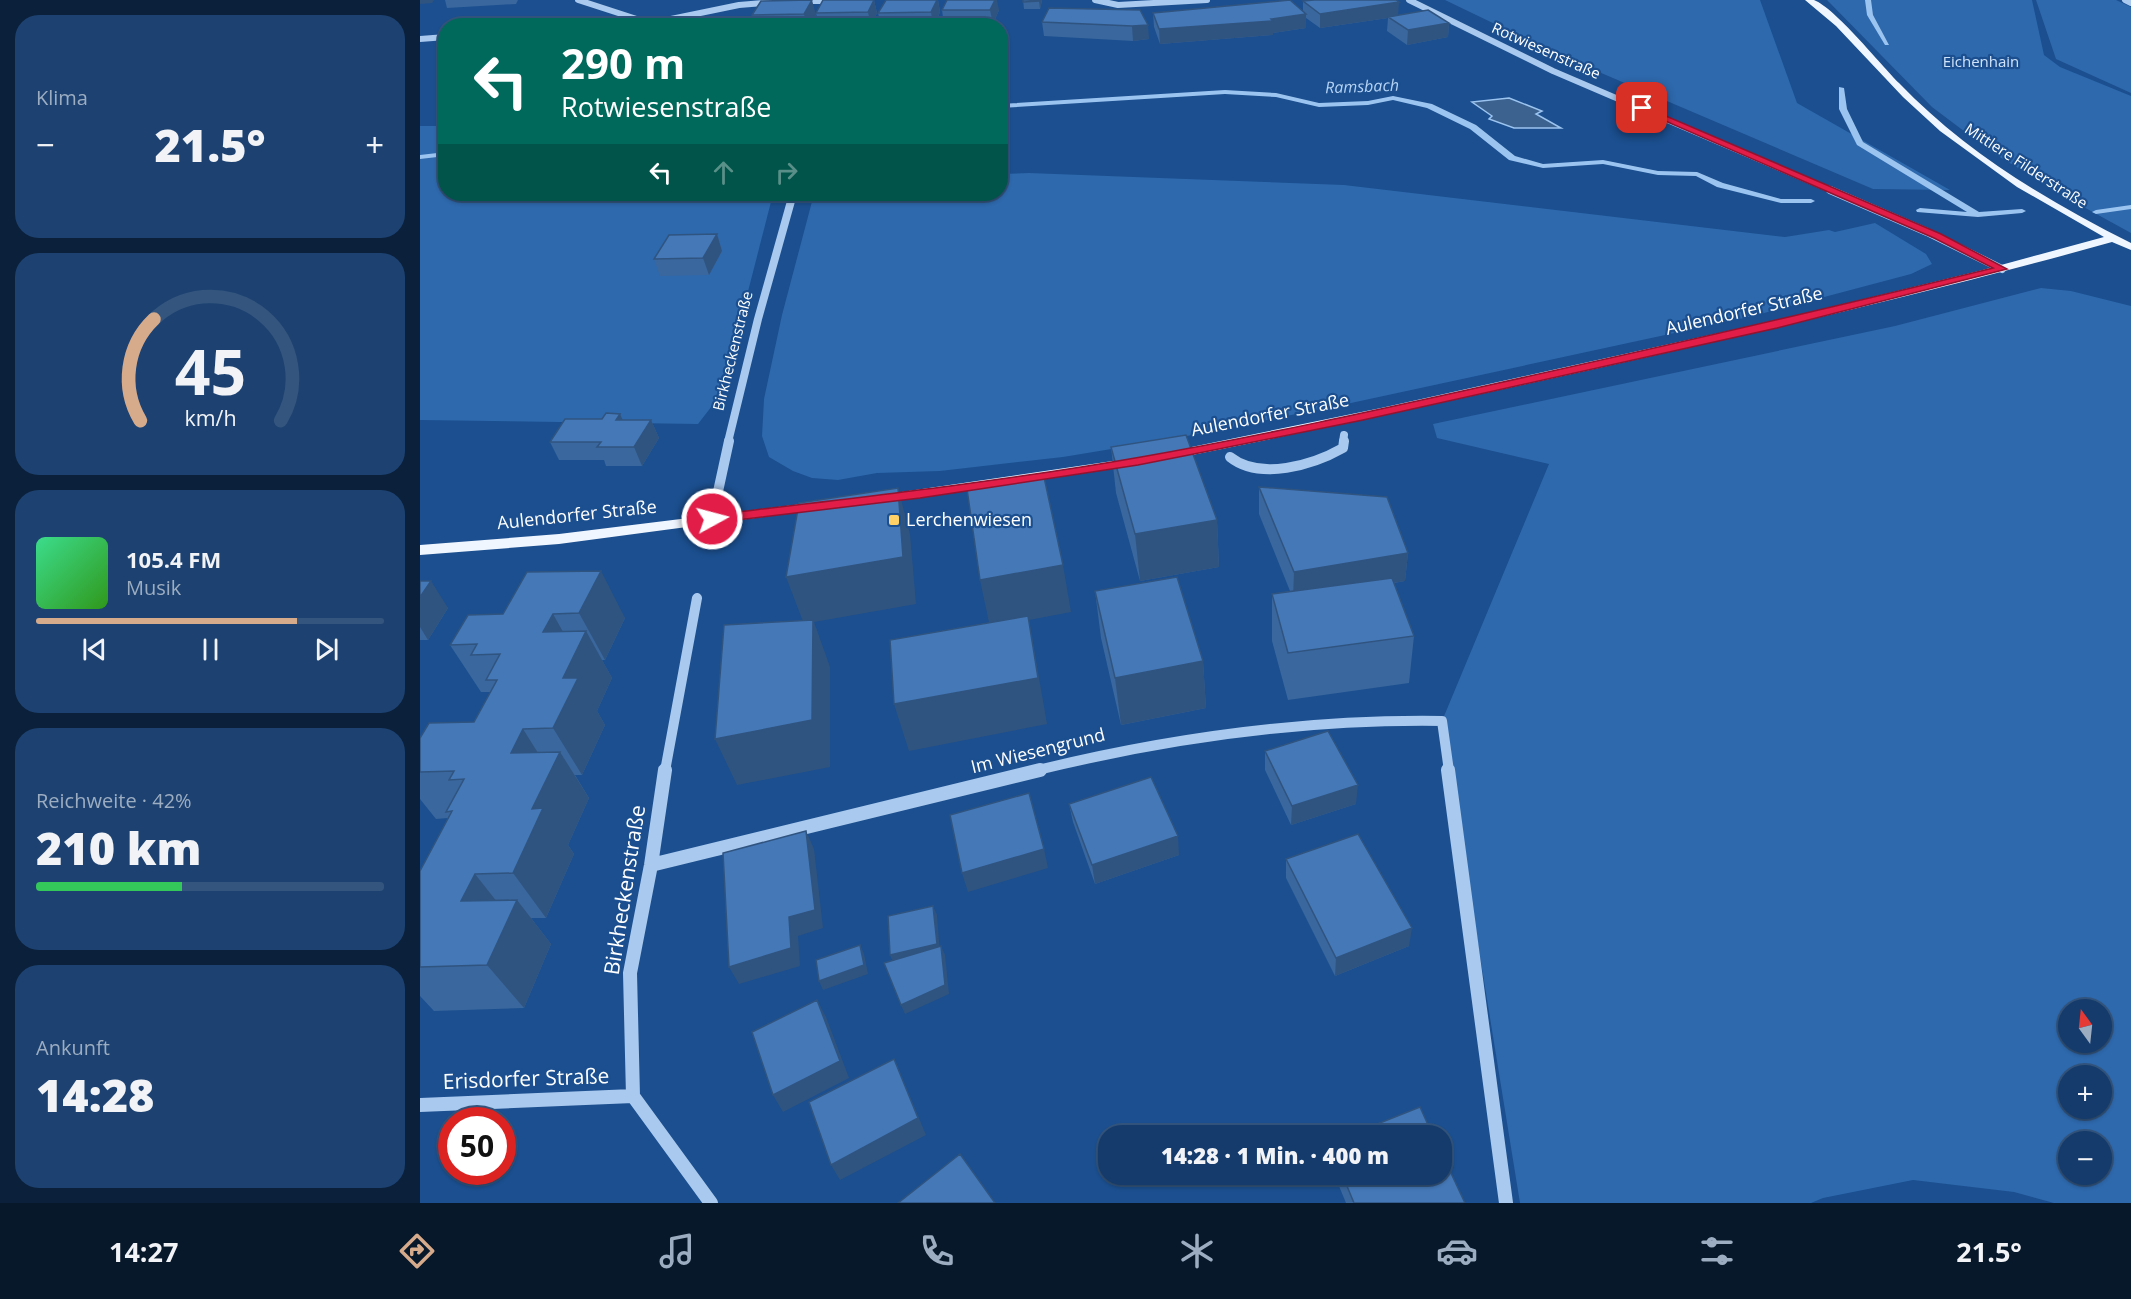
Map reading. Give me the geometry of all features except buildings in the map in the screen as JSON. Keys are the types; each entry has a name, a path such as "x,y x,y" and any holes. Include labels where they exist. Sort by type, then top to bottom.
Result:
{"main road":[{"name":"Mittlere Filderstraße","path":"1809,0 1862,46 1919,108 1957,139 2049,202 2131,247"},
{"name":"Aulendorfer Straße","path":"863,501 1155,458 1363,416 1777,325 2002,269 2113,238"},
{"name":"Aulendorfer Straße","path":"420,550 559,539 828,505"}],"street":[{"path":"578,0 632,18"},
{"path":"1095,0 1118,5 1207,0"},
{"name":"Rotwiesenstraße","path":"1409,0 1460,27 1534,61 1888,214 2002,269"},
{"path":"2125,0 2131,3"},
{"path":"791,1 847,1"},
{"path":"680,18 738,3 780,2"},
{"path":"420,39 438,38"},
{"name":"Birkheckenstraße","path":"712,519 758,319 791,201"},
{"path":"1230,457 1243,467 1263,469 1329,457 1344,448 1344,435"},
{"name":"Birkheckenstraße","path":"633,1096 630,973 697,598"},
{"name":"Im Wiesengrund","path":"651,865 1116,751 1293,725 1371,720 1442,722 1506,1203"},
{"path":"633,1096 711,1203"},
{"name":"Erisdorfer Straße","path":"420,1105 633,1096"}],"green space":[{"path":"1445,0 1760,0 1797,103 1950,190 1873,189 1559,55"},
{"name":"Eichenhain","path":"1827,0 2032,0 2044,55 2060,67 2131,96 2131,233 1993,153 1932,107"},
{"path":"2036,0 2116,0 2131,7 2131,93 2056,59"},
{"path":"420,126 438,126 438,201 771,201 722,393 698,424 420,420"},
{"path":"1008,174 1344,185 1785,237 1829,230 1835,232 1875,223 1926,254 1932,264 1911,274 1753,316 1351,403 1172,439 1063,457 940,471 877,473 838,480 812,478 793,471 769,457 762,436 764,399 782,315 812,201 1008,201"},
{"path":"2041,288 2071,291 2131,306 2131,1203 2054,1203 2014,1192 1913,1180 1823,1198 1811,1203 1520,1203 1442,721 1549,464 1437,438 1433,424 1895,326"}],"shaded area":[{"path":"1509,98 1542,111 1536,114 1561,128 1514,128 1489,119 1492,116 1472,102"}],"waterway":[{"path":"1868,0 1870,15 1887,44"},
{"path":"1841,88 1843,109 1860,143 1978,215"},
{"name":"Ramsbach","path":"1008,106 1225,92 1276,95 1319,105 1368,103 1393,98 1429,106 1473,127 1512,158 1543,166 1603,162 1658,173 1697,174 1720,185 1781,201 1811,201"},
{"name":"Ramsbach","path":"420,157 438,155"},
{"name":"Ramsbach","path":"2096,212 2131,207"},
{"name":"Ramsbach","path":"1920,210 1978,215"},
{"name":"Ramsbach","path":"1978,215 2022,211"}],"place":[{"name":"Lerchenwiesen","path":"894,520"}],"route":[{"path":"712,519 920,494 1204,449 1777,325 2002,269 1938,236 1642,108"}]}
